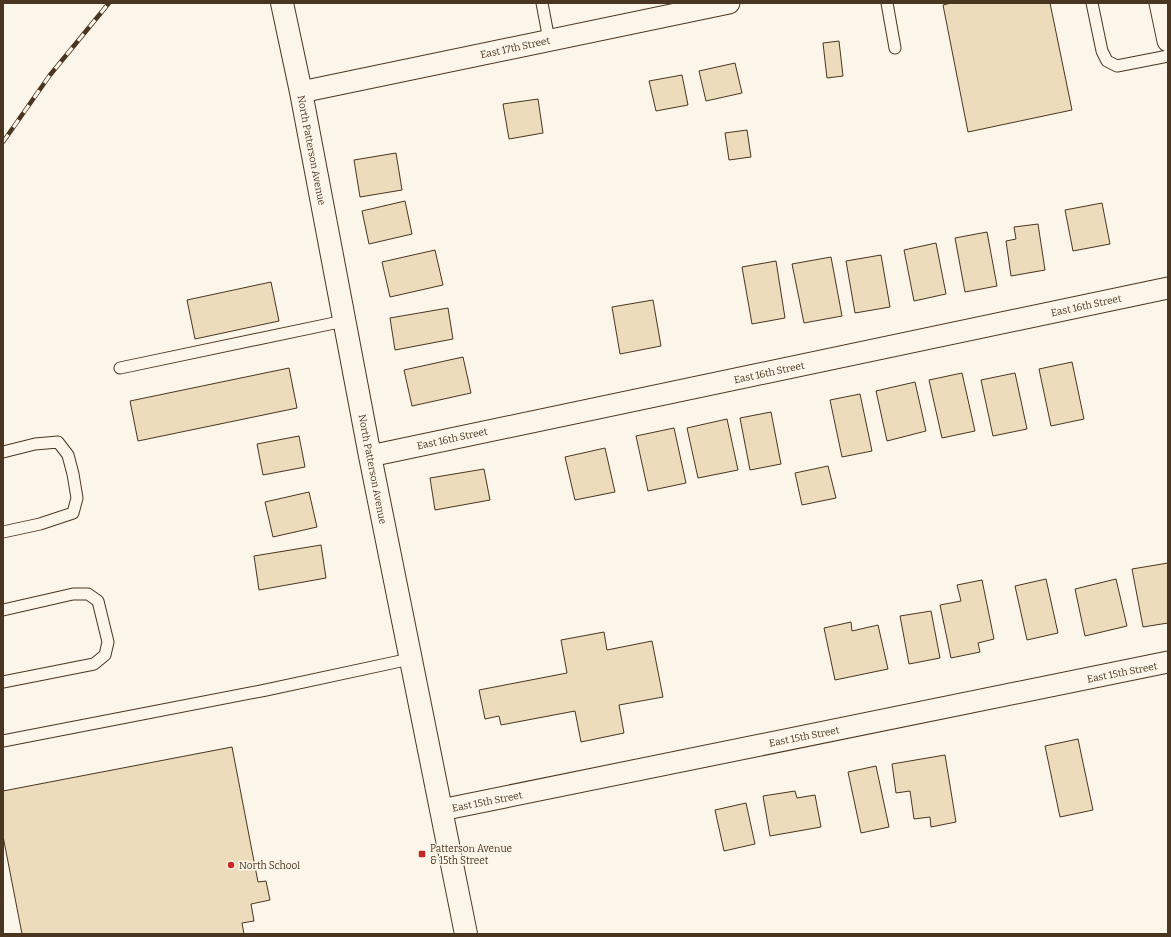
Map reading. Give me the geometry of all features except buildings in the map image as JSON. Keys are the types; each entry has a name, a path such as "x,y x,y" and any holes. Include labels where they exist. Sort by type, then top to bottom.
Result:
{"main road":[{"name":"North Patterson Avenue","path":"282,3 301,92 410,659 466,934"}],"street":[{"name":"East 17th Street","path":"301,92 729,3"},
{"path":"1160,3 1168,41"},
{"name":"East 16th Street","path":"370,456 1168,288"},
{"name":"East 15th Street","path":"441,810 1168,662"}],"lane":[{"path":"542,3 549,40"},
{"path":"887,3 895,48"},
{"path":"1092,3 1102,51 1107,61 1117,66 1168,56"},
{"path":"120,368 344,321"},
{"path":"3,452 36,444 58,442 68,455 77,498 73,513 40,524 3,532"},
{"path":"3,610 73,594 88,594 98,601 108,642 105,655 94,664 3,682"},
{"path":"3,741 259,692 410,659"}],"railway":[{"path":"3,142 50,75 109,3"}],"place":[{"name":"Patterson Avenue & 15th Street","path":"422,854"},
{"name":"North School","path":"231,865"}]}
